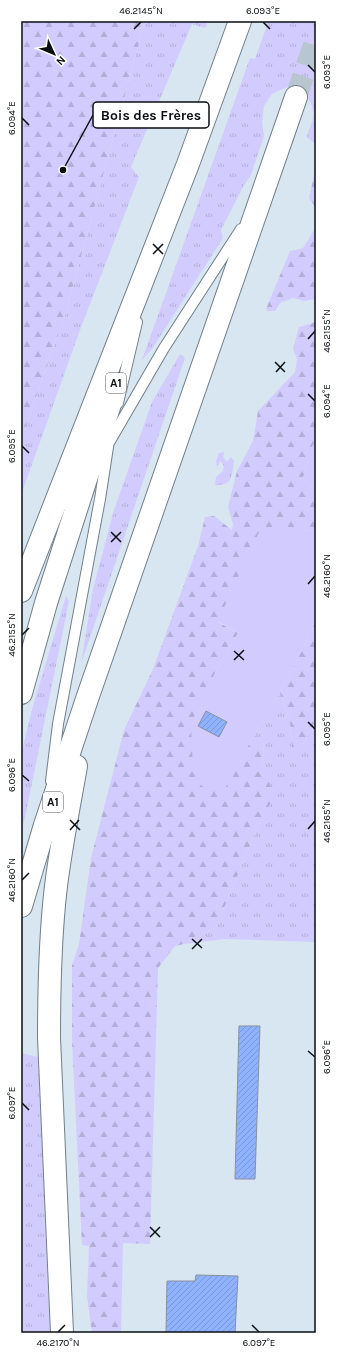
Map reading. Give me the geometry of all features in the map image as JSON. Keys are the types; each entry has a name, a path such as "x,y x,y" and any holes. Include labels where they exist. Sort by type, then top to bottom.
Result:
{"highway":[{"name":"A1","path":"21,693 46,603 74,512 188,164 240,21"},
{"name":"A1","path":"21,906 45,825 87,699 296,97"},
{"path":"21,591 188,164"},
{"path":"62,1333 49,1006 56,887 87,699"}],"lane":[{"path":"74,512 108,444 164,348 230,247 261,196"},
{"path":"45,825 58,724 100,499 108,444 137,322"}],"green space":[{"path":"21,21 145,21 64,319 21,439"},
{"path":"145,21 208,21 205,28 192,24 131,167 139,177 80,330 21,495 21,439 64,319"},
{"path":"264,21 316,21 316,145 307,137 312,121 313,110 312,105 306,96 289,86 272,94 264,106 262,123 264,136 251,175 244,185 221,230 223,238 152,349 142,360 250,58 255,59 266,28"},
{"path":"316,166 316,208 309,198"},
{"path":"316,227 316,299 304,301 293,298 280,303 275,311 268,311 266,309 290,251 303,248"},
{"path":"316,319 316,440 303,478 316,496 316,531 261,529 218,622 238,633 214,675 222,793 254,735 264,744 262,767 275,796 262,817 216,927 184,944 175,946 158,968 150,1244 123,1243 121,1333 92,1333 87,1296 89,1246 82,1245 72,1041 72,966 79,944 91,858 124,730 153,669 198,546 205,517 214,516 232,530 233,524 228,507 237,471 253,441 258,411 295,372 297,359 293,349 299,327 313,323"},
{"path":"180,354 185,358 81,664 93,589 114,510 152,402"},
{"path":"316,440 316,496 303,478 312,447"},
{"path":"224,452 223,457 227,462 231,457 234,461 232,475 225,484 215,485 216,477 223,471 224,466 220,461 217,467 216,461 219,453"},
{"path":"261,528 316,531 316,621 280,693 254,735 222,794 202,786 193,769 191,723 214,675 238,633 218,621"},
{"path":"66,596 69,601 21,832 21,755 32,709"},
{"path":"316,621 316,720 301,750 292,749 290,721 280,693"},
{"path":"280,693 290,721 292,749 301,749 316,720 316,942 225,939 184,944 216,927 262,817 274,796 262,767 264,744 254,735"},
{"path":"21,1053 38,1057 50,1333 21,1333"}],"building":[{"path":"206,711 227,722 219,737 198,726"},
{"path":"239,1026 260,1026 255,1179 235,1179"},
{"path":"196,1275 238,1276 235,1333 166,1333 167,1281 195,1281"}],"tunnel":[{"path":"296,97 316,39"}],"place":[{"name":"Bois des Frères","path":"63,170"}]}
